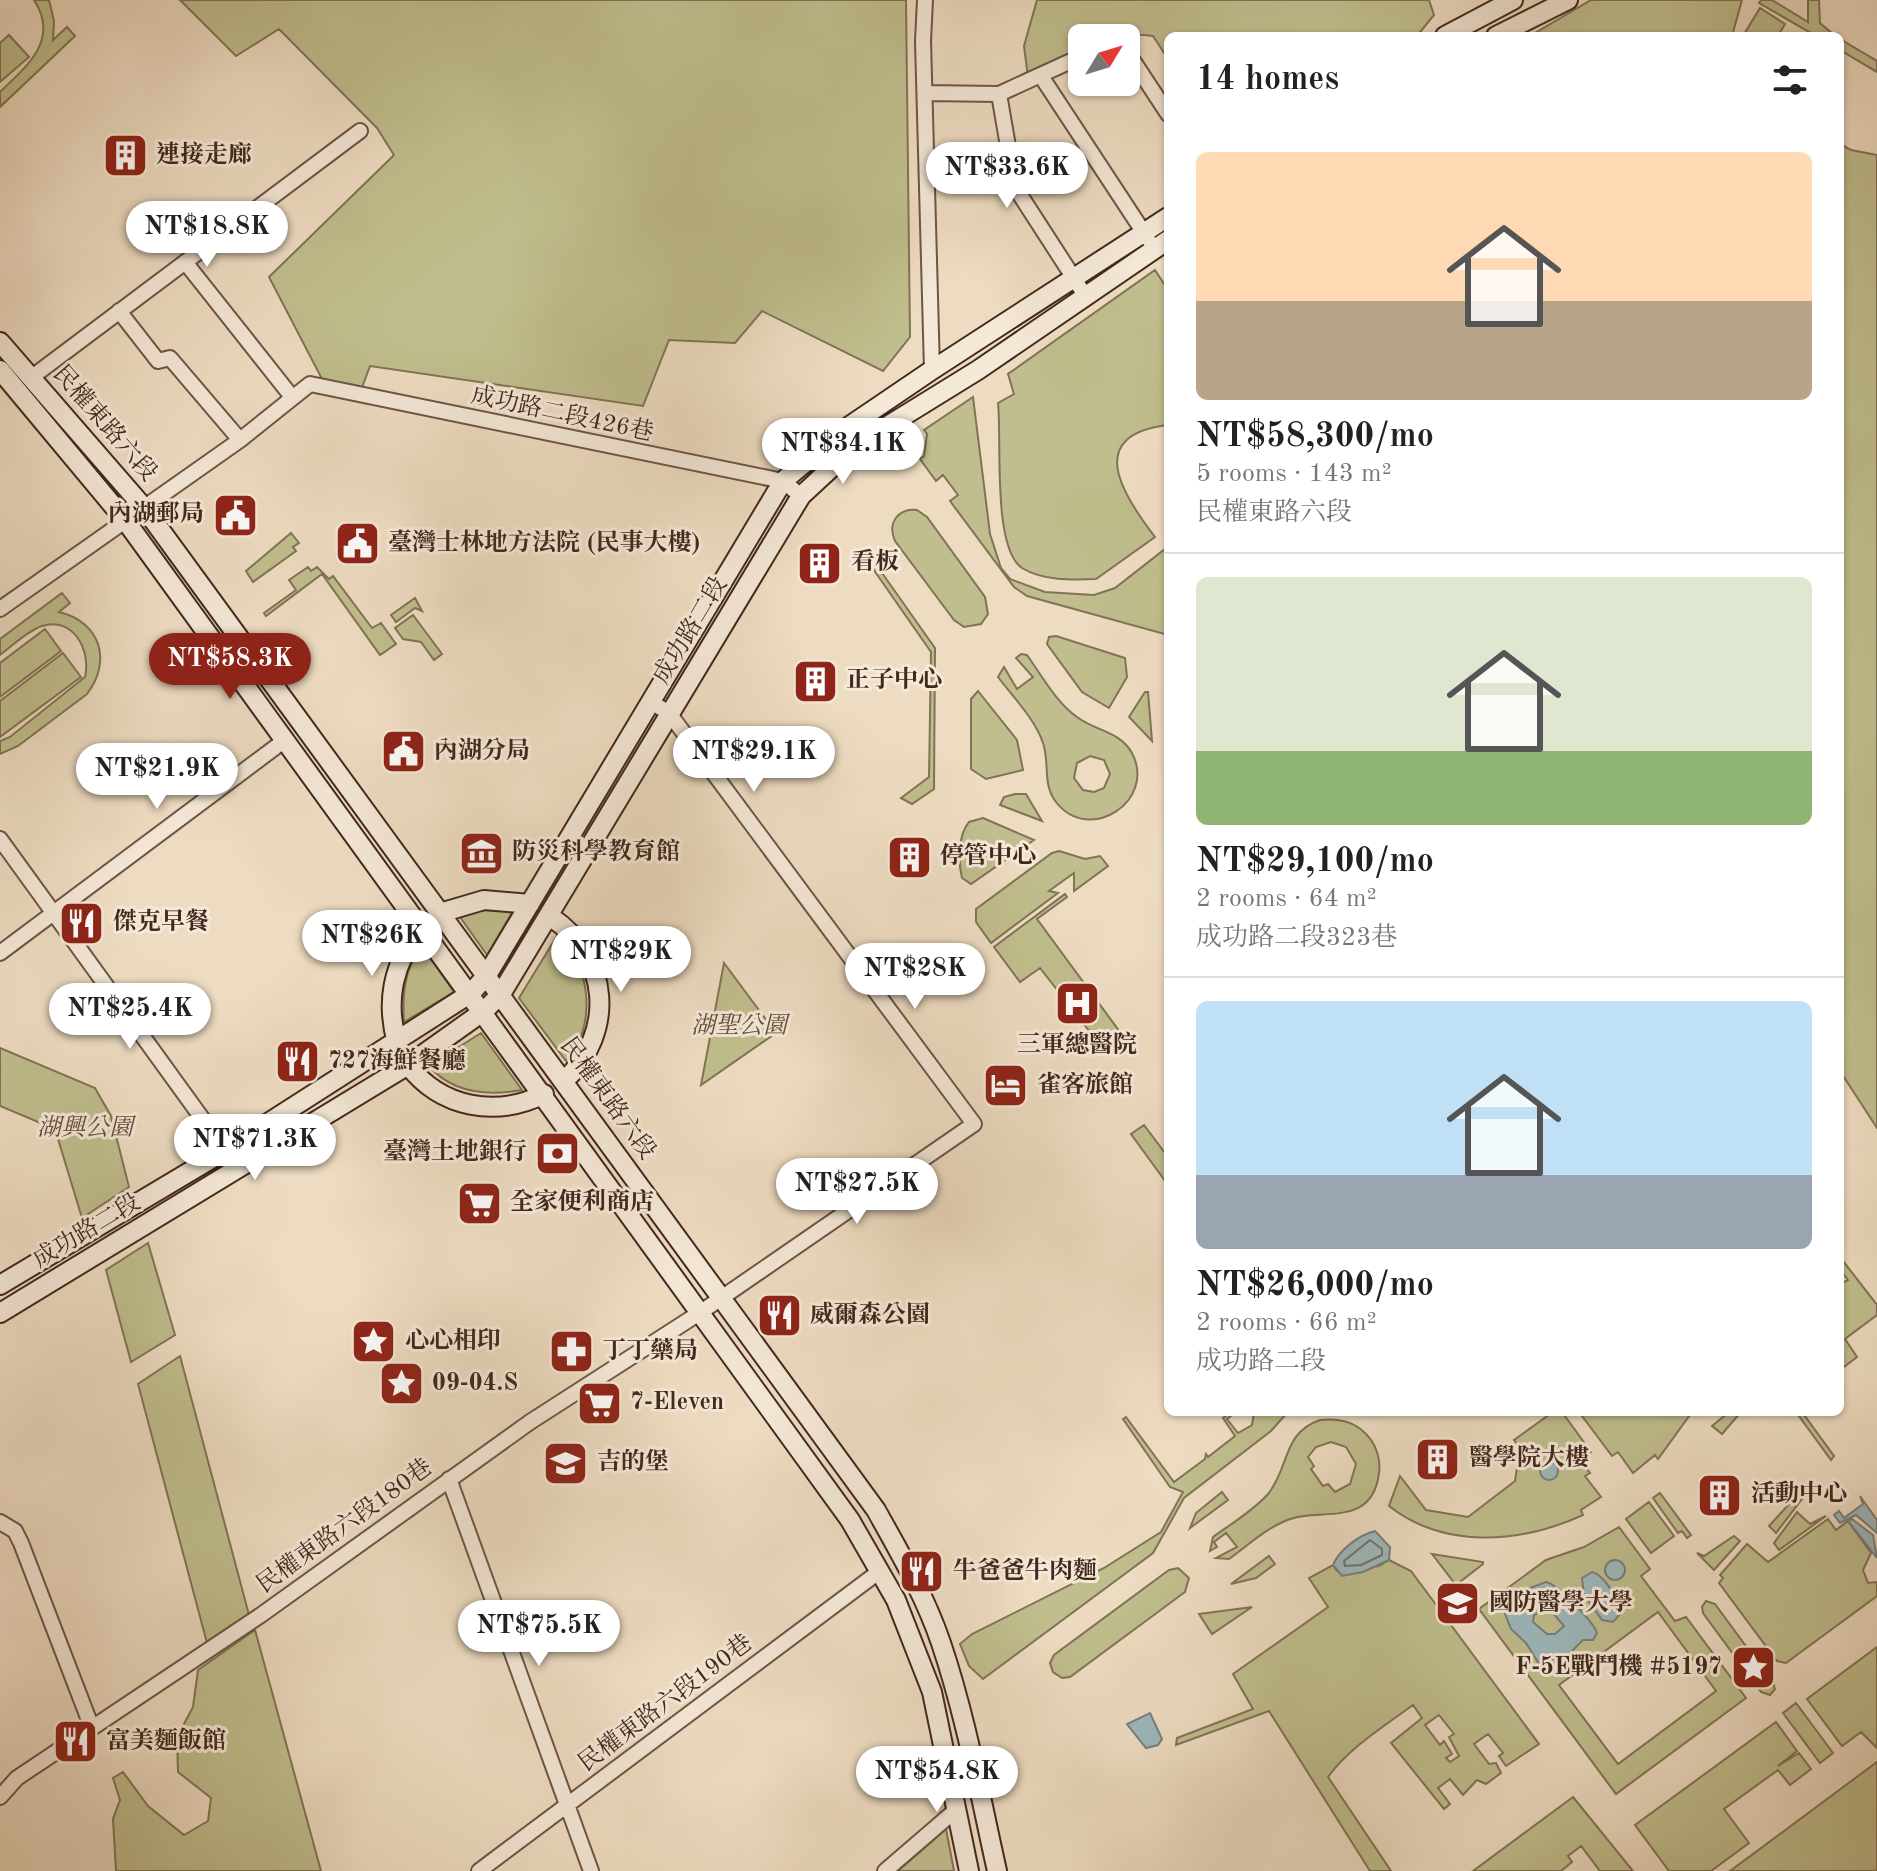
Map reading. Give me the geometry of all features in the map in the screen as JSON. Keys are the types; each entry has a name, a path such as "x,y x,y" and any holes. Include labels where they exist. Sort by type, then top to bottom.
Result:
{"main road":[{"path":"1453,32 1513,0"},
{"path":"1504,32 1568,0"},
{"name":"成功路二段","path":"0,1285 226,1150 471,993 487,975 783,481 845,429 1164,220"},
{"name":"成功路二段","path":"0,1313 408,1065 484,1011 501,994 551,917 669,713 801,496 855,446 1086,297 1161,244"},
{"name":"民權東路六段","path":"0,342 145,509 876,1510 912,1573 940,1640 961,1707 997,1871"},
{"name":"民權東路六段","path":"0,370 125,520 471,993 850,1520 896,1600 932,1692 969,1871"},
{"path":"440,913 484,900 530,904"},
{"path":"551,917 574,936 591,960 601,1003 591,1047 564,1081"},
{"path":"397,1043 391,991 401,957 421,928"},
{"path":"408,1065 433,1090 468,1105 507,1107 544,1094"}],"street":[{"path":"925,0 932,370"},
{"path":"925,93 999,94 1068,63"},
{"path":"1140,71 1164,108"},
{"path":"1041,76 1143,233 1161,244"},
{"path":"999,94 1015,187 1086,297"},
{"path":"32,377 360,131"},
{"path":"0,609 145,509 240,440 292,397 185,262"},
{"path":"119,311 158,361 170,358 240,440"},
{"name":"成功路二段426巷","path":"292,397 310,384 783,481 801,496"},
{"path":"651,702 669,713"},
{"name":"民權東路六段180巷","path":"0,1797 17,1778 261,1615 530,1422 701,1312 974,1124 669,713"},
{"path":"0,953 285,740"},
{"path":"0,839 238,1168"},
{"path":"449,1479 591,1871"},
{"path":"0,1522 15,1531 21,1543 92,1728"},
{"name":"民權東路六段190巷","path":"479,1871 880,1571"},
{"path":"885,1871 957,1809"}],"green space":[{"path":"34,0 49,0 54,21 53,40 67,27 75,36 0,107 0,92 29,62 42,40 41,14"},
{"path":"180,0 906,0 910,337 883,371 762,311 735,343 669,340 643,406 370,366 360,393 323,381 269,277 394,155 377,128 279,29 236,56"},
{"path":"1037,0 1429,0 1434,15 1420,32 1164,32 1164,53 1153,36 1140,35 1140,24 1068,24 1068,58 1028,77 1024,46"},
{"path":"1591,0 1742,0 1733,32 1537,32"},
{"path":"1761,0 1772,0 1808,22 1808,0 1819,0 1820,23 1830,32 1809,32 1759,3"},
{"path":"1760,8 1785,24 1780,32 1745,32"},
{"path":"9,35 29,57 0,82 0,43"},
{"path":"1844,41 1877,61 1877,72 1844,52"},
{"path":"1844,146 1877,155 1877,1128 1844,1077"},
{"path":"1155,270 1164,284 1164,426 1142,431 1126,441 1118,453 1122,485 1155,537 1096,579 1058,579 1039,575 1022,568 1013,557 1006,539 1000,491 998,403 1014,394 1008,374"},
{"path":"973,397 990,534 1001,568 1010,579 1045,592 1094,595 1115,588 1164,550 1164,634 1027,596 1014,587 950,501 958,495 943,475 936,481 920,459 924,456 927,434 924,430"},
{"path":"917,510 927,517 985,597 988,614 981,624 964,627 954,620 895,541 892,528 896,518 904,511"},
{"path":"291,533 299,543 293,547 296,551 253,582 246,571"},
{"path":"875,563 935,648 934,789 912,804 901,798 929,777 931,652 871,566"},
{"path":"308,567 311,571 317,567 329,579 333,576 372,628 381,623 396,644 380,655 322,574 266,616 264,613 296,590 289,580"},
{"path":"62,593 70,603 59,612 85,624 98,644 99,669 95,681 87,694 18,746 0,754 0,741 10,737 85,677 82,647 78,638 63,626 53,624 36,628 0,655 0,639"},
{"path":"415,598 422,611 415,608 396,622 391,615"},
{"path":"413,615 442,654 434,660 421,642 403,639 395,628"},
{"path":"45,629 61,651 0,697 0,663"},
{"path":"1056,636 1125,658 1127,677 1109,708 1082,692 1047,644 1049,637"},
{"path":"63,653 81,677 0,737 0,701"},
{"path":"1021,654 1027,655 1069,711 1121,740 1132,753 1137,771 1135,787 1128,801 1116,812 1101,818 1085,819 1070,814 1056,802 1049,788 1045,751 1039,734 998,677 1004,667 1017,689 1033,677 1016,658","holes":["1090,756 1104,760 1110,774 1104,788 1094,792 1083,790 1074,778 1077,763"]},
{"path":"978,691 1017,740 1023,770 986,779 971,769 971,699"},
{"path":"1148,692 1152,741 1129,717"},
{"path":"1026,794 1042,821 1000,805 1004,797"},
{"path":"983,818 1034,840 971,884 962,878 961,841 969,822"},
{"path":"1059,851 1085,859 1100,856 1108,866 1074,891 1074,873 1049,891 1058,893 991,943 976,922 976,909"},
{"path":"1065,894 1067,897 1037,919 1120,1032 1101,1046 1040,968 1020,982 994,947"},
{"path":"482,910 513,911 487,955 460,917"},
{"path":"557,936 578,963 586,997 583,1031 566,1061 519,998"},
{"path":"421,945 454,992 404,1022 406,982 411,963"},
{"name":"湖聖公園","path":"724,963 776,1033 701,1085"},
{"path":"481,1033 522,1090 496,1093 472,1091 449,1082 429,1066"},
{"name":"湖興公園","path":"0,1048 95,1088 111,1116 129,1187 82,1218 55,1129 0,1106"},
{"path":"1144,1125 1164,1152 1164,1179 1131,1134"},
{"path":"148,1243 175,1335 131,1362 106,1270"},
{"path":"1844,1262 1877,1305 1877,1315 1845,1339 1857,1357 1844,1367 1844,1282 1848,1280 1844,1275"},
{"path":"180,1356 249,1615 207,1643 138,1384"},
{"path":"1231,1416 1227,1419 1238,1433 1252,1425 1253,1416 1284,1416 1271,1431 1184,1498 1153,1553 983,1679 969,1666 960,1644 972,1634 1104,1568 1161,1532 1183,1492 1170,1487 1123,1419 1126,1417 1174,1482 1205,1459 1206,1454 1208,1457 1235,1436 1223,1418"},
{"path":"1547,1416 1565,1416 1591,1452 1580,1460 1590,1473 1585,1476 1601,1497 1581,1510 1583,1515 1559,1524 1535,1532 1484,1538 1434,1530 1389,1506 1400,1476 1426,1510 1468,1517 1515,1481 1520,1448 1514,1440"},
{"path":"1582,1416 1689,1416 1658,1459 1655,1455 1633,1473 1618,1452 1612,1456"},
{"path":"1724,1416 1738,1416 1722,1434 1712,1426"},
{"path":"1799,1416 1805,1416 1834,1456 1831,1460"},
{"path":"1320,1420 1339,1420 1351,1423 1366,1434 1375,1447 1379,1462 1374,1491 1366,1502 1355,1509 1285,1521 1229,1559 1216,1558 1237,1547 1226,1533 1214,1542 1217,1547 1210,1551 1213,1537 1249,1512 1268,1494 1293,1442 1308,1426","holes":["1331,1442 1346,1447 1356,1464 1350,1484 1335,1492 1328,1484 1323,1486 1311,1469 1314,1466 1308,1457 1316,1447"]},
{"path":"1801,1491 1805,1495 1776,1533 1769,1526"},
{"path":"1222,1492 1228,1500 1190,1528 1196,1513"},
{"path":"1660,1493 1691,1535 1687,1538 1682,1531 1678,1533 1653,1498"},
{"path":"1649,1502 1674,1536 1651,1553 1626,1519"},
{"path":"1797,1512 1810,1524 1826,1516 1779,1550 1774,1543"},
{"path":"1828,1519 1836,1530 1848,1521 1871,1553 1863,1570 1868,1583 1877,1582 1877,1596 1786,1663 1777,1661 1719,1583 1723,1578 1720,1575 1747,1544 1768,1562"},
{"path":"1619,1527 1650,1569 1641,1576 1675,1621 1686,1617 1746,1698 1616,1794 1479,1609 1546,1560 1584,1547","holes":["1658,1612 1716,1691 1618,1764 1559,1685"]},
{"path":"1734,1536 1740,1541 1714,1570 1697,1553 1704,1556"},
{"path":"1432,1554 1483,1562 1483,1564 1456,1585"},
{"path":"1269,1556 1275,1564 1256,1578 1231,1584"},
{"path":"1389,1560 1411,1571 1539,1744 1506,1766 1499,1756 1503,1753 1488,1734 1474,1744 1489,1764 1496,1763 1501,1773 1486,1784 1477,1780 1463,1795 1450,1779 1438,1788 1450,1804 1444,1809 1391,1743 1422,1718 1413,1705 1356,1747 1328,1777 1391,1871 1370,1871 1269,1711 1176,1745 1177,1738 1253,1709 1233,1674 1328,1607 1309,1578 1333,1565 1337,1571 1379,1566","holes":["1439,1715 1454,1734 1449,1737 1459,1756 1450,1762 1446,1758 1452,1754 1444,1741 1440,1745 1425,1725"]},
{"path":"1178,1568 1189,1578 1185,1592 1070,1677 1062,1678 1053,1672 1050,1663 1054,1655 1169,1570"},
{"path":"1706,1601 1715,1604 1773,1683 1775,1689 1770,1695 1761,1692 1703,1613 1702,1607"},
{"path":"1252,1607 1212,1634 1199,1614"},
{"path":"255,1630 321,1871 116,1871 113,1819 120,1800 113,1778 123,1772 148,1806 184,1835 208,1821 211,1798 178,1772 177,1737 193,1707 198,1670"},
{"path":"1877,1647 1877,1748 1861,1732 1842,1746 1807,1699"},
{"path":"1796,1703 1833,1753 1820,1763 1783,1713"},
{"path":"1776,1722 1797,1751 1778,1766 1799,1753 1811,1769 1790,1785 1778,1770 1724,1809 1749,1843 1711,1871 1669,1871 1635,1825"},
{"path":"1877,1762 1877,1871 1730,1871"},
{"path":"1573,1797 1633,1871 1600,1871 1581,1846 1568,1856 1572,1862 1561,1871 1473,1871"},
{"path":"946,1829 954,1871 898,1871"}],"water":[{"path":"1549,1462 1558,1471 1549,1480 1540,1471"},
{"path":"1860,1496 1877,1520 1877,1533 1856,1515 1840,1523 1834,1515 1839,1511 1844,1518 1863,1504"},
{"path":"1852,1519 1873,1535 1877,1558 1848,1521"},
{"path":"1375,1531 1390,1547 1389,1560 1363,1572 1342,1576 1333,1565 1340,1554 1356,1540"},
{"path":"1615,1560 1622,1563 1625,1570 1622,1577 1615,1580 1608,1577 1605,1570 1608,1563"},
{"path":"1592,1572 1606,1583 1618,1602 1620,1614 1613,1622 1602,1620 1584,1595 1582,1578"},
{"path":"1546,1582 1559,1589 1594,1628 1597,1633 1593,1640 1583,1640 1566,1657 1547,1660 1541,1667 1526,1643 1511,1629 1504,1611 1512,1610 1527,1589","holes":["1542,1611 1553,1613 1564,1626 1555,1634 1547,1634 1533,1622 1534,1615"]},
{"path":"1150,1713 1162,1739 1158,1745 1146,1748 1127,1724"}],"place":[{"name":"連接走廊","path":"125,156"},
{"name":"內湖郵局","path":"235,515"},
{"name":"臺灣士林地方法院 (民事大樓)","path":"357,544"},
{"name":"看板","path":"820,563"},
{"name":"正子中心","path":"815,681"},
{"name":"內湖分局","path":"403,752"},
{"name":"防災科學教育館","path":"481,853"},
{"name":"停管中心","path":"909,857"},
{"name":"傑克早餐","path":"82,923"},
{"name":"三軍總醫院","path":"1077,1004"},
{"name":"727海鮮餐廳","path":"297,1062"},
{"name":"雀客旅館","path":"1006,1086"},
{"name":"臺灣土地銀行","path":"558,1153"},
{"name":"全家便利商店","path":"479,1203"},
{"name":"威爾森公園","path":"779,1316"},
{"name":"心心相印","path":"374,1342"},
{"name":"丁丁藥局","path":"571,1352"},
{"name":"09-04.S","path":"401,1384"},
{"name":"7-Eleven","path":"599,1403"},
{"name":"醫學院大樓","path":"1438,1459"},
{"name":"吉的堡","path":"566,1463"},
{"name":"活動中心","path":"1720,1495"},
{"name":"牛爸爸牛肉麵","path":"922,1572"},
{"name":"國防醫學大學","path":"1458,1604"},
{"name":"F-5E戰鬥機 #5197","path":"1753,1668"},
{"name":"富美麵飯館","path":"75,1742"}]}
